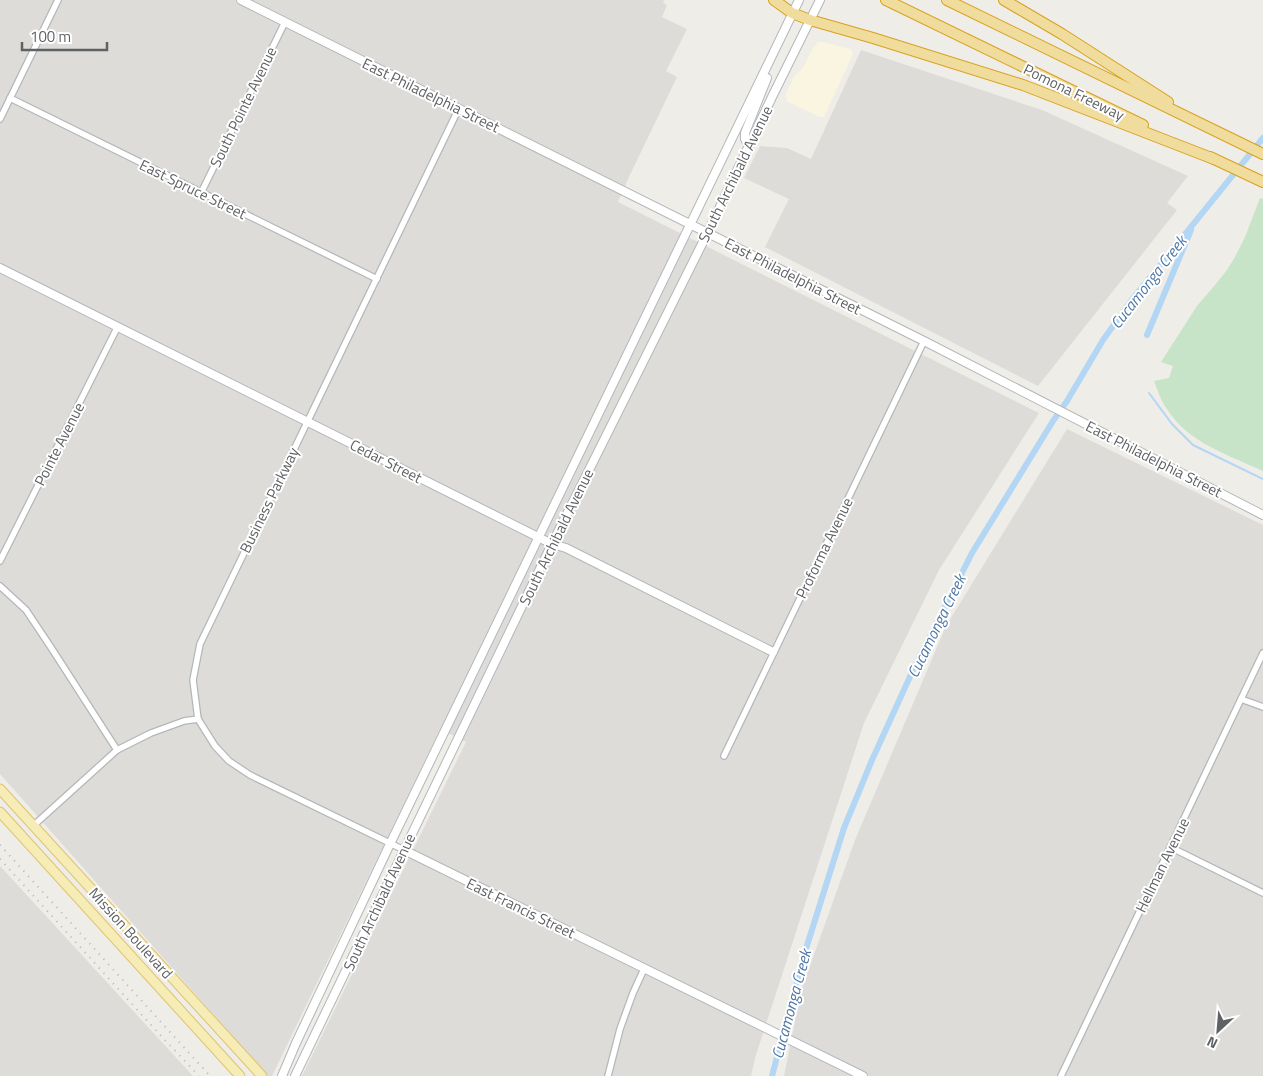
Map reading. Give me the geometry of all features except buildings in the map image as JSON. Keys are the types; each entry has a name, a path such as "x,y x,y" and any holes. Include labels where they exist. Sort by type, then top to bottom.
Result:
{"highway":[{"path":"774,0 792,13 810,20 1022,85 1214,159"},
{"name":"Pomona Freeway","path":"886,0 1263,182"},
{"name":"Pomona Freeway","path":"947,0 1263,154"},
{"path":"1004,0 1062,34 1206,127"}],"main road":[{"name":"Mission Boulevard","path":"0,789 261,1074"},
{"name":"Mission Boulevard","path":"0,812 240,1076"}],"street":[{"path":"0,119 58,0"},
{"name":"East Philadelphia Street","path":"241,0 708,232 1263,515"},
{"name":"South Archibald Avenue","path":"282,1074 390,844 799,0"},
{"name":"South Archibald Avenue","path":"296,1076 552,544 708,232 820,0"},
{"name":"South Pointe Avenue","path":"201,193 285,22"},
{"path":"749,146 745,139 745,133 767,77 773,54"},
{"name":"East Spruce Street","path":"10,98 377,279"},
{"name":"Business Parkway","path":"198,718 193,680 200,644 459,108"},
{"name":"Cedar Street","path":"0,268 552,544 566,548 774,652"},
{"name":"Pointe Avenue","path":"0,561 118,326"},
{"name":"Proforma Avenue","path":"724,756 924,342"},
{"path":"0,586 26,610 117,750"},
{"name":"Hellman Avenue","path":"1060,1076 1263,653"},
{"path":"1241,699 1263,707"},
{"path":"33,826 117,750 151,733 198,718"},
{"name":"East Francis Street","path":"198,718 215,746 229,761 250,774 863,1076"},
{"path":"1170,847 1263,893"},
{"path":"608,1076 620,1029 644,969"}],"shaded area":[{"path":"0,0 664,0 663,3 667,5 662,17 687,29 666,71 677,77 618,202 1039,413 939,570 864,723 755,1058 751,1076 302,1076 466,742 440,729 272,1076 268,1076 0,774"},
{"path":"818,42 851,49 853,54 824,117 820,117 788,102 785,96 794,77 803,68"},
{"path":"861,50 1042,110 1188,176 1167,203 1177,210 1038,386 765,247 789,199 744,178 760,146 787,148 811,159"},
{"path":"1067,429 1263,525 1263,1076 784,1076 801,991 855,840 946,626"},
{"path":"0,866 193,1076 0,1076"}],"green space":[{"path":"1260,198 1263,199 1263,471 1210,447 1186,431 1165,406 1154,381 1169,378 1173,366 1161,362 1197,306 1227,270 1235,257"}],"waterway":[{"name":"Cucamonga Creek","path":"772,1076 804,955 844,828 872,760 913,670 972,553 1103,340 1131,301 1263,138"},
{"name":"Cucamonga Creek","path":"1147,335 1191,230"},
{"path":"1149,393 1172,424 1193,445 1263,479"}],"railway":[{"path":"0,845 210,1076"},
{"path":"0,859 199,1076"}]}
